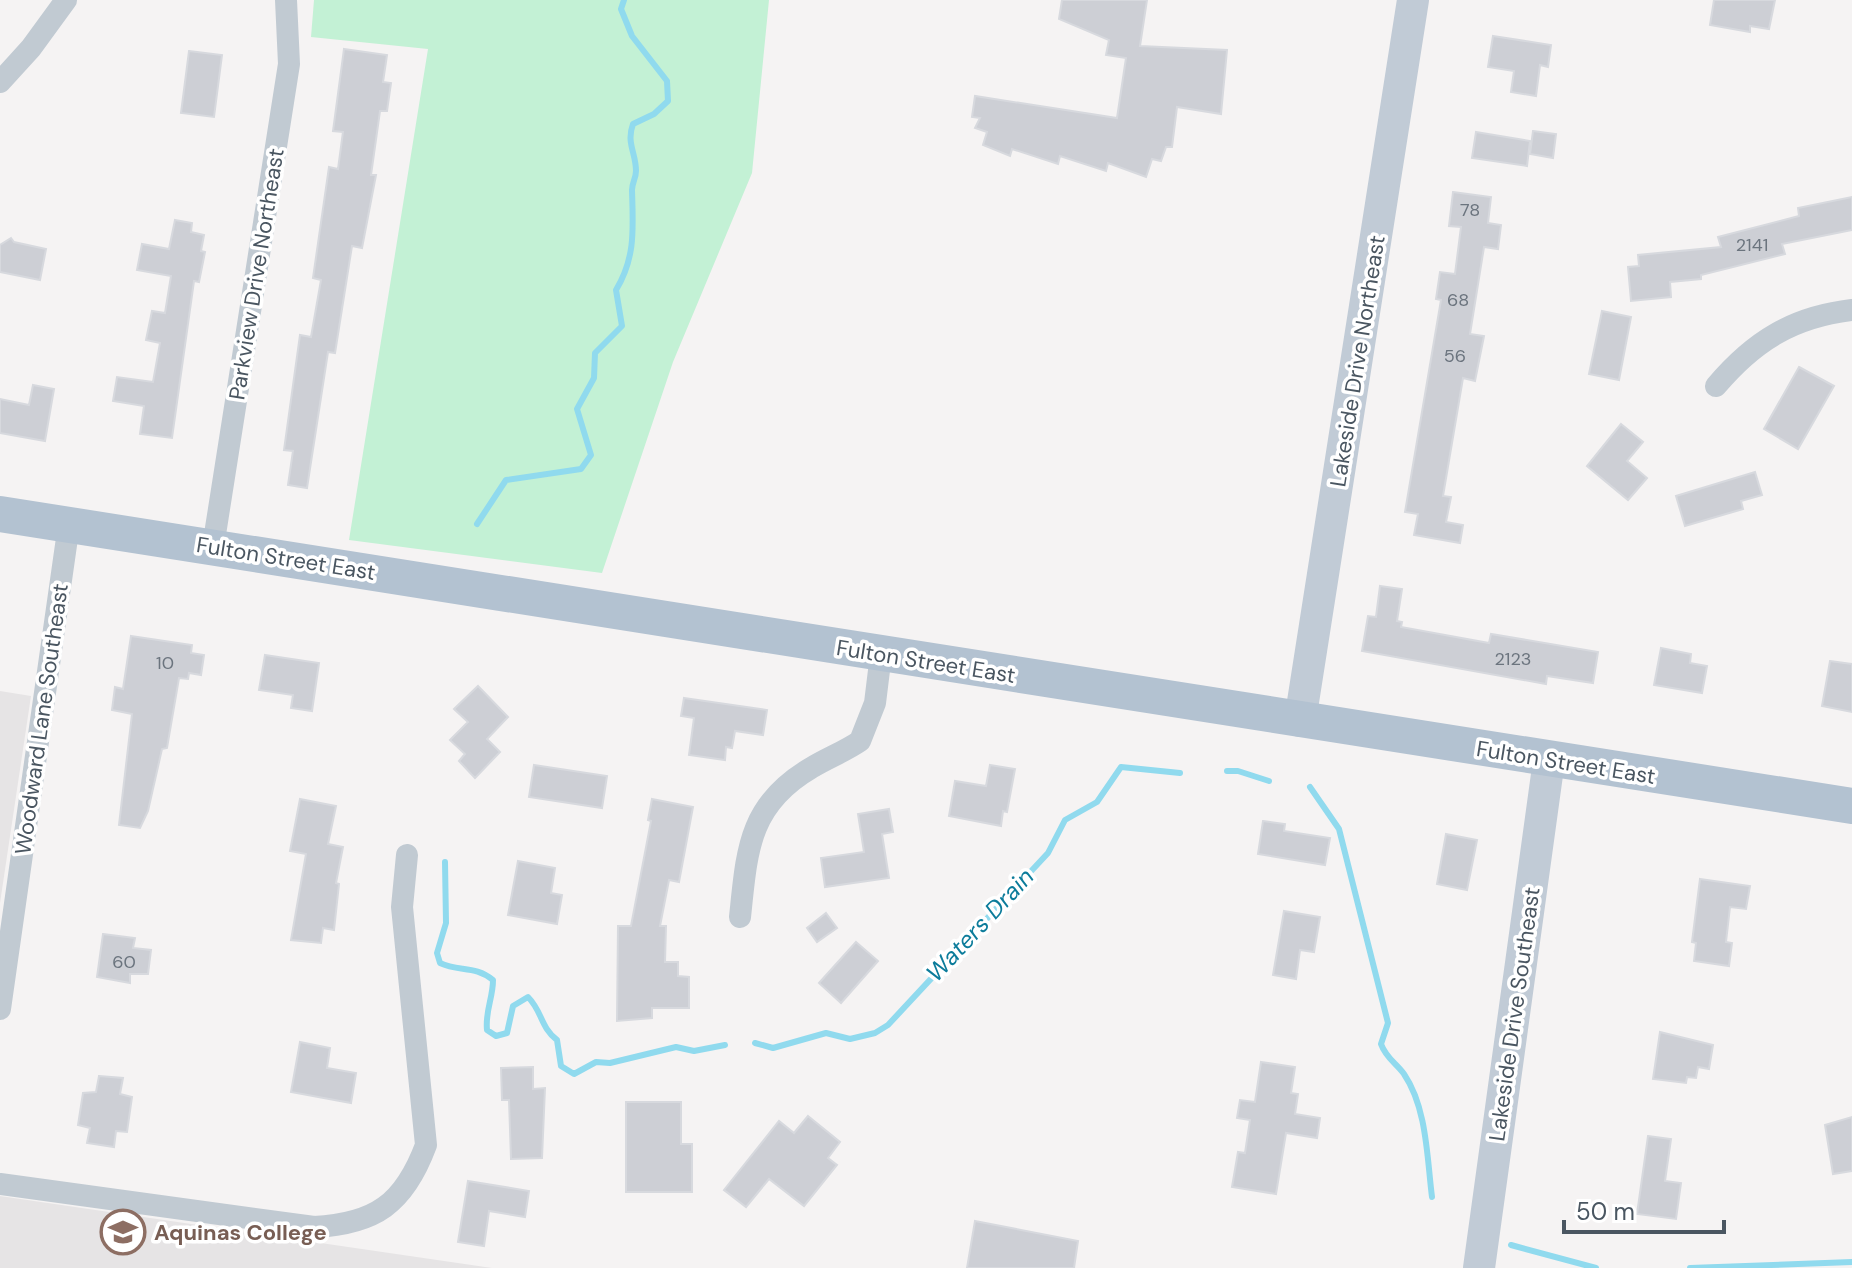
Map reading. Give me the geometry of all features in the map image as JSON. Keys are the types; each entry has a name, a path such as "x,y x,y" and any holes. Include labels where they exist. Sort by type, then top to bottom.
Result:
{"main road":[{"name":"Fulton Street East","path":"0,514 1852,806"}],"street":[{"path":"0,82 31,48 66,0"},
{"name":"Parkview Drive Northeast","path":"213,547 289,64 286,0"},
{"name":"Lakeside Drive Northeast","path":"1300,721 1413,0"},
{"path":"1716,386 1740,358 1784,328 1808,318 1852,310"},
{"name":"Woodward Lane Southeast","path":"0,1009 6,925 69,524"},
{"path":"740,917 748,844 758,816 783,788 860,741 875,703 881,654"},
{"name":"Lakeside Drive Southeast","path":"1479,1268 1549,760"},
{"path":"0,1184 314,1227 347,1225 373,1217 395,1198 416,1171 426,1145 402,907 407,855"}],"shaded area":[{"path":"0,691 31,696 0,903"},
{"name":"Aquinas College","path":"0,1196 492,1268 0,1268"}],"green space":[{"path":"314,0 769,0 752,173 673,362 602,573 349,540 428,49 311,37"}],"building":[{"path":"1062,0 1147,0 1140,46 1227,50 1221,114 1177,107 1172,147 1166,147 1161,161 1152,159 1146,177 1108,163 1106,171 1060,156 1058,164 1012,149 1010,156 983,145 987,132 975,128 980,118 972,117 975,96 1117,118 1126,58 1106,55 1109,40 1059,19"},
{"path":"1714,0 1775,0 1769,29 1750,26 1750,32 1710,25"},
{"path":"1493,36 1551,45 1548,67 1540,65 1536,96 1511,92 1514,71 1488,67"},
{"path":"344,49 387,55 383,82 391,83 387,111 380,111 371,175 376,175 362,248 352,246 335,353 328,352 307,488 288,485 293,451 284,450 300,335 311,337 321,280 313,278 329,167 338,169 343,132 333,131"},
{"path":"189,51 222,55 214,117 181,113"},
{"path":"1533,131 1556,134 1553,158 1530,154"},
{"path":"1476,132 1530,141 1527,166 1472,158"},
{"path":"1453,192 1491,197 1488,223 1501,225 1498,249 1484,247 1470,334 1484,336 1475,381 1463,378 1443,496 1451,497 1446,522 1463,525 1460,543 1414,535 1418,514 1405,512 1441,300 1436,299 1440,272 1455,274 1461,227 1449,226"},
{"path":"1852,197 1852,230 1782,244 1785,254 1701,275 1701,279 1670,282 1671,297 1631,301 1628,267 1639,266 1638,255 1721,247 1718,237 1799,216 1798,208"},
{"path":"175,220 192,223 191,232 204,235 201,251 205,252 199,282 194,281 172,438 140,434 144,406 113,401 117,377 153,382 160,343 146,340 152,311 165,313 171,276 137,270 142,244 169,249"},
{"path":"11,238 14,242 46,249 40,280 0,272 0,245"},
{"path":"1602,311 1631,317 1619,380 1589,374"},
{"path":"1799,367 1834,386 1798,449 1764,429"},
{"path":"33,385 54,389 45,441 0,433 0,399 29,405"},
{"path":"1621,424 1643,442 1627,461 1647,478 1628,500 1587,466"},
{"path":"1755,472 1762,495 1741,501 1743,509 1685,526 1676,496"},
{"path":"1380,586 1402,589 1397,621 1402,622 1401,627 1489,643 1491,634 1598,652 1593,683 1547,676 1546,684 1362,651 1368,616 1376,617"},
{"path":"131,636 192,645 191,653 204,655 201,675 189,673 188,679 179,678 167,748 162,749 148,811 140,828 119,825 132,714 112,710 115,687 123,689"},
{"path":"1661,648 1691,654 1690,663 1707,666 1702,693 1654,685"},
{"path":"265,655 319,663 312,711 291,708 293,695 259,690"},
{"path":"1830,661 1852,664 1852,712 1822,706"},
{"path":"478,686 508,717 487,739 500,752 475,778 459,761 465,754 450,740 468,722 454,709"},
{"path":"684,698 767,710 763,735 735,731 732,748 726,747 725,760 689,755 694,718 681,716"},
{"path":"534,765 607,776 602,808 529,797"},
{"path":"990,765 1015,769 1007,812 1003,811 1001,826 949,816 955,781 986,786"},
{"path":"300,799 336,806 328,844 343,847 336,883 339,884 334,930 323,928 321,943 291,940 306,854 290,851"},
{"path":"652,799 693,807 679,882 669,880 660,926 666,926 665,962 678,962 678,976 689,977 689,1008 652,1008 652,1018 617,1021 618,926 631,926 651,821 648,820"},
{"path":"889,809 893,832 882,834 889,878 825,887 821,858 864,852 858,814"},
{"path":"1263,821 1285,824 1284,831 1330,838 1325,865 1258,854"},
{"path":"1446,834 1477,840 1467,890 1437,884"},
{"path":"518,861 555,868 551,893 562,895 557,924 508,915"},
{"path":"1700,879 1750,886 1746,909 1730,907 1726,942 1732,943 1729,966 1694,961 1696,943 1692,942"},
{"path":"1284,911 1320,917 1314,952 1300,950 1296,979 1273,975"},
{"path":"826,913 837,928 817,942 807,928"},
{"path":"103,934 135,938 133,948 151,950 148,974 130,974 130,983 97,977"},
{"path":"856,942 878,961 841,1003 819,983"},
{"path":"1660,1032 1713,1045 1709,1069 1698,1067 1696,1078 1687,1077 1686,1083 1653,1079"},
{"path":"300,1042 330,1048 327,1068 356,1073 351,1103 291,1092"},
{"path":"1261,1062 1295,1067 1291,1093 1298,1094 1295,1114 1320,1118 1317,1138 1286,1133 1276,1194 1232,1187 1238,1152 1245,1153 1250,1120 1237,1118 1240,1100 1255,1102"},
{"path":"533,1067 533,1089 545,1088 542,1158 511,1159 509,1100 502,1100 501,1068"},
{"path":"99,1076 123,1078 120,1094 132,1097 127,1132 116,1131 114,1147 87,1143 90,1128 78,1125 83,1093 96,1092"},
{"path":"626,1102 681,1102 681,1144 692,1144 692,1192 626,1192"},
{"path":"808,1116 840,1142 828,1158 837,1165 804,1206 769,1179 746,1207 724,1190 779,1121 794,1133"},
{"path":"1852,1117 1852,1171 1833,1174 1825,1125"},
{"path":"1648,1136 1671,1139 1665,1181 1681,1183 1676,1219 1637,1214"},
{"path":"468,1181 529,1191 525,1217 489,1211 484,1246 458,1242"},
{"path":"975,1221 1078,1241 1074,1268 967,1268"}],"waterway":[{"name":"Waters Drain","path":"477,524 506,480 581,469 591,455 577,409 594,378 595,353 622,326 616,290 627,266 632,242 632,190 636,171 631,131 633,124 654,114 668,101 667,81 632,36 621,9 624,0"},
{"name":"Waters Drain","path":"755,1043 773,1048 826,1033 850,1039 875,1033 888,1025 1048,853 1065,820 1097,802 1121,767 1180,773"},
{"name":"Waters Drain","path":"1227,771 1238,771 1269,781"},
{"name":"Waters Drain","path":"1310,787 1339,829 1388,1023 1381,1044 1412,1087 1425,1134 1432,1197"},
{"name":"Waters Drain","path":"445,862 446,923 437,953 440,963 480,972 493,980 487,1030 496,1036 507,1033 513,1006 528,997 557,1040 561,1066 574,1074 596,1062 610,1063 676,1047 694,1051 725,1045"},
{"name":"Waters Drain","path":"1511,1245 1596,1268"},
{"name":"Waters Drain","path":"1690,1268 1852,1262"}],"place":[{"name":"Aquinas College","path":"123,1232"}]}
